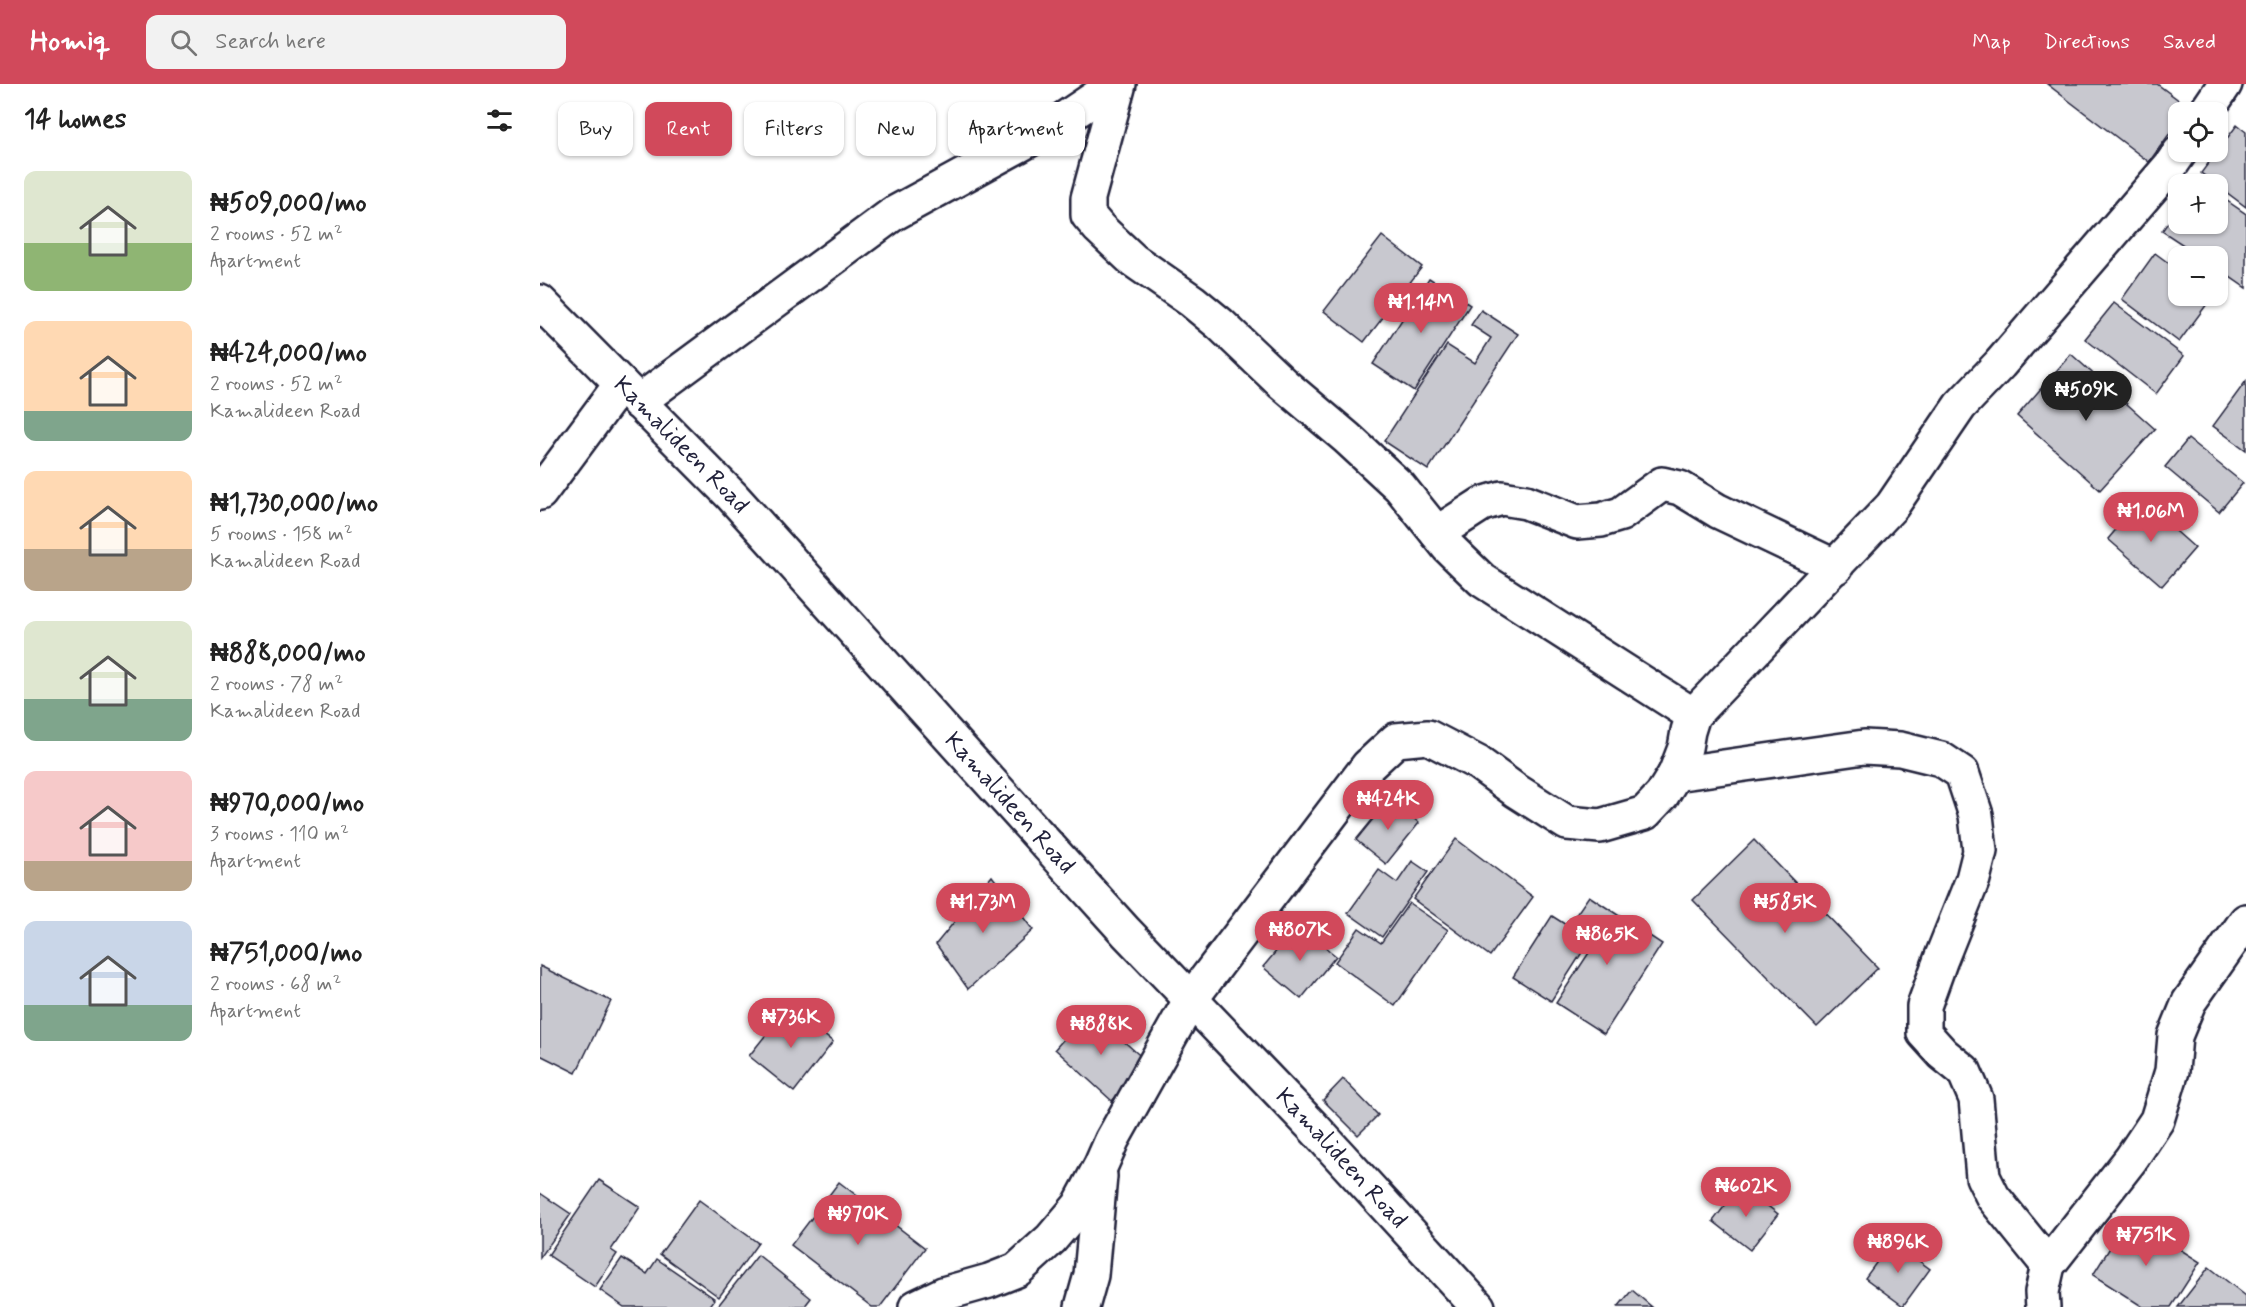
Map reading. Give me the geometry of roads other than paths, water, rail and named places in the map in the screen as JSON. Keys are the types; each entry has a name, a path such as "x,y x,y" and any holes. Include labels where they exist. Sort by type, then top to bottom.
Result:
{"street":[{"path":"540,493 630,393 893,214 1049,129 1118,84"},
{"path":"1118,84 1088,198 1089,215 1099,228 1133,260 1206,312 1282,383 1347,438 1400,487 1448,547 1482,580 1693,714"},
{"path":"2213,102 2225,84"},
{"path":"915,1307 943,1294 989,1281 1017,1270 1051,1239 1079,1206 1112,1140 1191,999 1368,765 1396,740 1428,738 1438,742 1478,762 1515,790 1567,823 1600,826 1645,813 1662,795 1675,774 1685,748 1693,714 1892,506 1960,406 2007,355 2173,162"},
{"name":"Kamalideen Road","path":"540,302 732,496 1126,932 1323,1138 1478,1307"},
{"path":"1437,533 1482,504 1502,498 1526,502 1577,522 1601,520 1621,514 1662,484 1680,488 1718,511 1836,567"},
{"path":"1675,774 1864,747 1900,749 1941,759 1962,773 1976,815 1980,851 1973,879 1924,1006 1924,1033 1964,1071 1976,1099 1983,1177 1993,1197 2048,1265"},
{"path":"2043,1307 2042,1292 2048,1265 2131,1159 2157,1120 2172,1071 2175,1036 2189,1002 2246,921"},
{"path":"1082,1307 1091,1275 1101,1165"}]}
